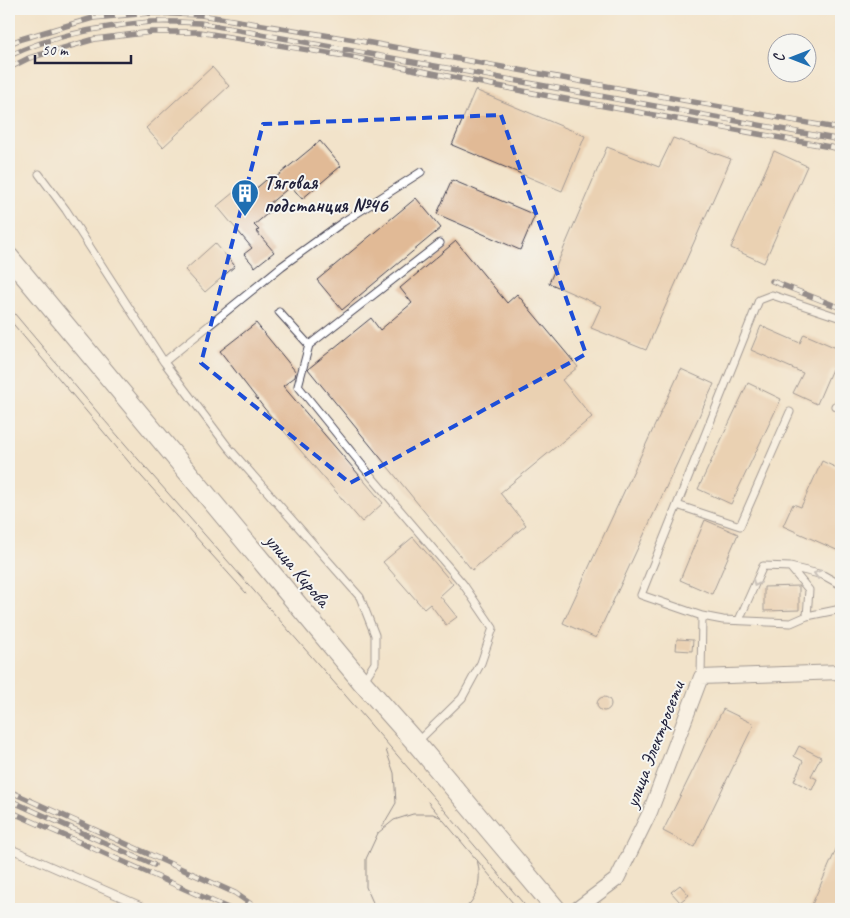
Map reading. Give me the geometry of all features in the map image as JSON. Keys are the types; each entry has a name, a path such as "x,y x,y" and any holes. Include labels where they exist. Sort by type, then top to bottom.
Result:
{"main road":[{"name":"улица Кирова","path":"9,257 362,682 556,909"}],"street":[{"name":"улица Электросети","path":"577,909 618,879 650,812 702,678 841,672"}],"lane":[{"path":"164,362 282,266 343,222 421,172"},
{"path":"38,174 66,210 164,362 228,447 360,597 375,635 375,663 362,682"},
{"path":"416,743 462,698 481,663 493,628 463,584 370,475 298,386 309,345 440,242"},
{"path":"841,318 772,295 759,300 641,595 702,616 739,620 792,623 807,616 841,609"},
{"path":"279,312 309,345"},
{"path":"677,505 740,526 790,412"},
{"path":"739,620 763,566 790,567 823,575 841,585"},
{"path":"790,567 809,590 807,616"},
{"path":"702,616 702,678"},
{"path":"9,848 148,909"}],"highlighted area":[{"path":"501,115 586,354 350,483 201,363 263,124"}],"building":[{"path":"212,67 229,86 163,147 146,128"},
{"path":"475,90 585,136 562,191 452,145"},
{"path":"673,138 731,159 646,350 591,328 601,306 549,283 607,147 659,167"},
{"path":"320,141 341,166 302,199 291,186 269,204 273,209 254,225 259,230 256,231 274,252 255,267 244,254 252,248 217,206 239,188 246,197 272,175 275,178"},
{"path":"774,151 807,166 764,263 731,248"},
{"path":"452,180 535,215 520,250 437,214"},
{"path":"416,198 441,228 342,310 317,280"},
{"path":"456,241 507,303 517,294 578,367 562,380 592,417 500,493 526,525 472,570 308,369 371,318 380,330 412,303 400,288"},
{"path":"215,243 235,266 205,292 185,270"},
{"path":"256,323 296,372 295,377 283,386 383,503 362,522 264,408 220,351"},
{"path":"761,326 800,343 804,334 841,350 841,373 832,369 817,404 793,393 803,373 751,350"},
{"path":"681,369 714,384 596,638 563,623"},
{"path":"748,383 781,399 731,504 698,489"},
{"path":"822,461 841,470 841,552 783,526 793,504 801,507"},
{"path":"705,520 738,534 712,594 680,580"},
{"path":"413,537 453,584 440,596 457,617 446,625 430,604 424,609 383,562"},
{"path":"799,586 799,610 764,611 764,587"},
{"path":"677,639 693,640 692,651 676,650"},
{"path":"601,697 607,697 611,704 607,711 601,711 597,707 597,701"},
{"path":"723,709 754,724 694,847 663,831"},
{"path":"799,746 821,757 811,776 817,779 812,790 794,781 803,761 794,756"},
{"path":"841,838 841,909 810,909"},
{"path":"680,885 689,895 680,902 671,892"}],"tram line":[{"path":"9,307 528,909"},
{"path":"9,319 133,467 246,593"},
{"path":"382,827 396,803 394,773 386,750"},
{"path":"428,802 518,909"},
{"path":"376,909 366,887 366,859 378,833 394,820 413,814 433,814 442,818"},
{"path":"464,909 473,899 478,887 479,873 477,860"},
{"path":"485,909 496,909"}],"railway":[{"path":"9,44 93,18 150,13 201,15 355,40 841,129"},
{"path":"9,56 42,43 96,29 150,22 200,23 841,140"},
{"path":"9,68 29,58 95,39 152,32 199,32 351,57 538,94 841,149"},
{"path":"772,281 841,308"},
{"path":"9,791 235,893 258,909"},
{"path":"9,800 154,865"},
{"path":"9,811 230,909"}],"place":[{"name":"Тяговая подстанция №46","path":"245,217"}]}
